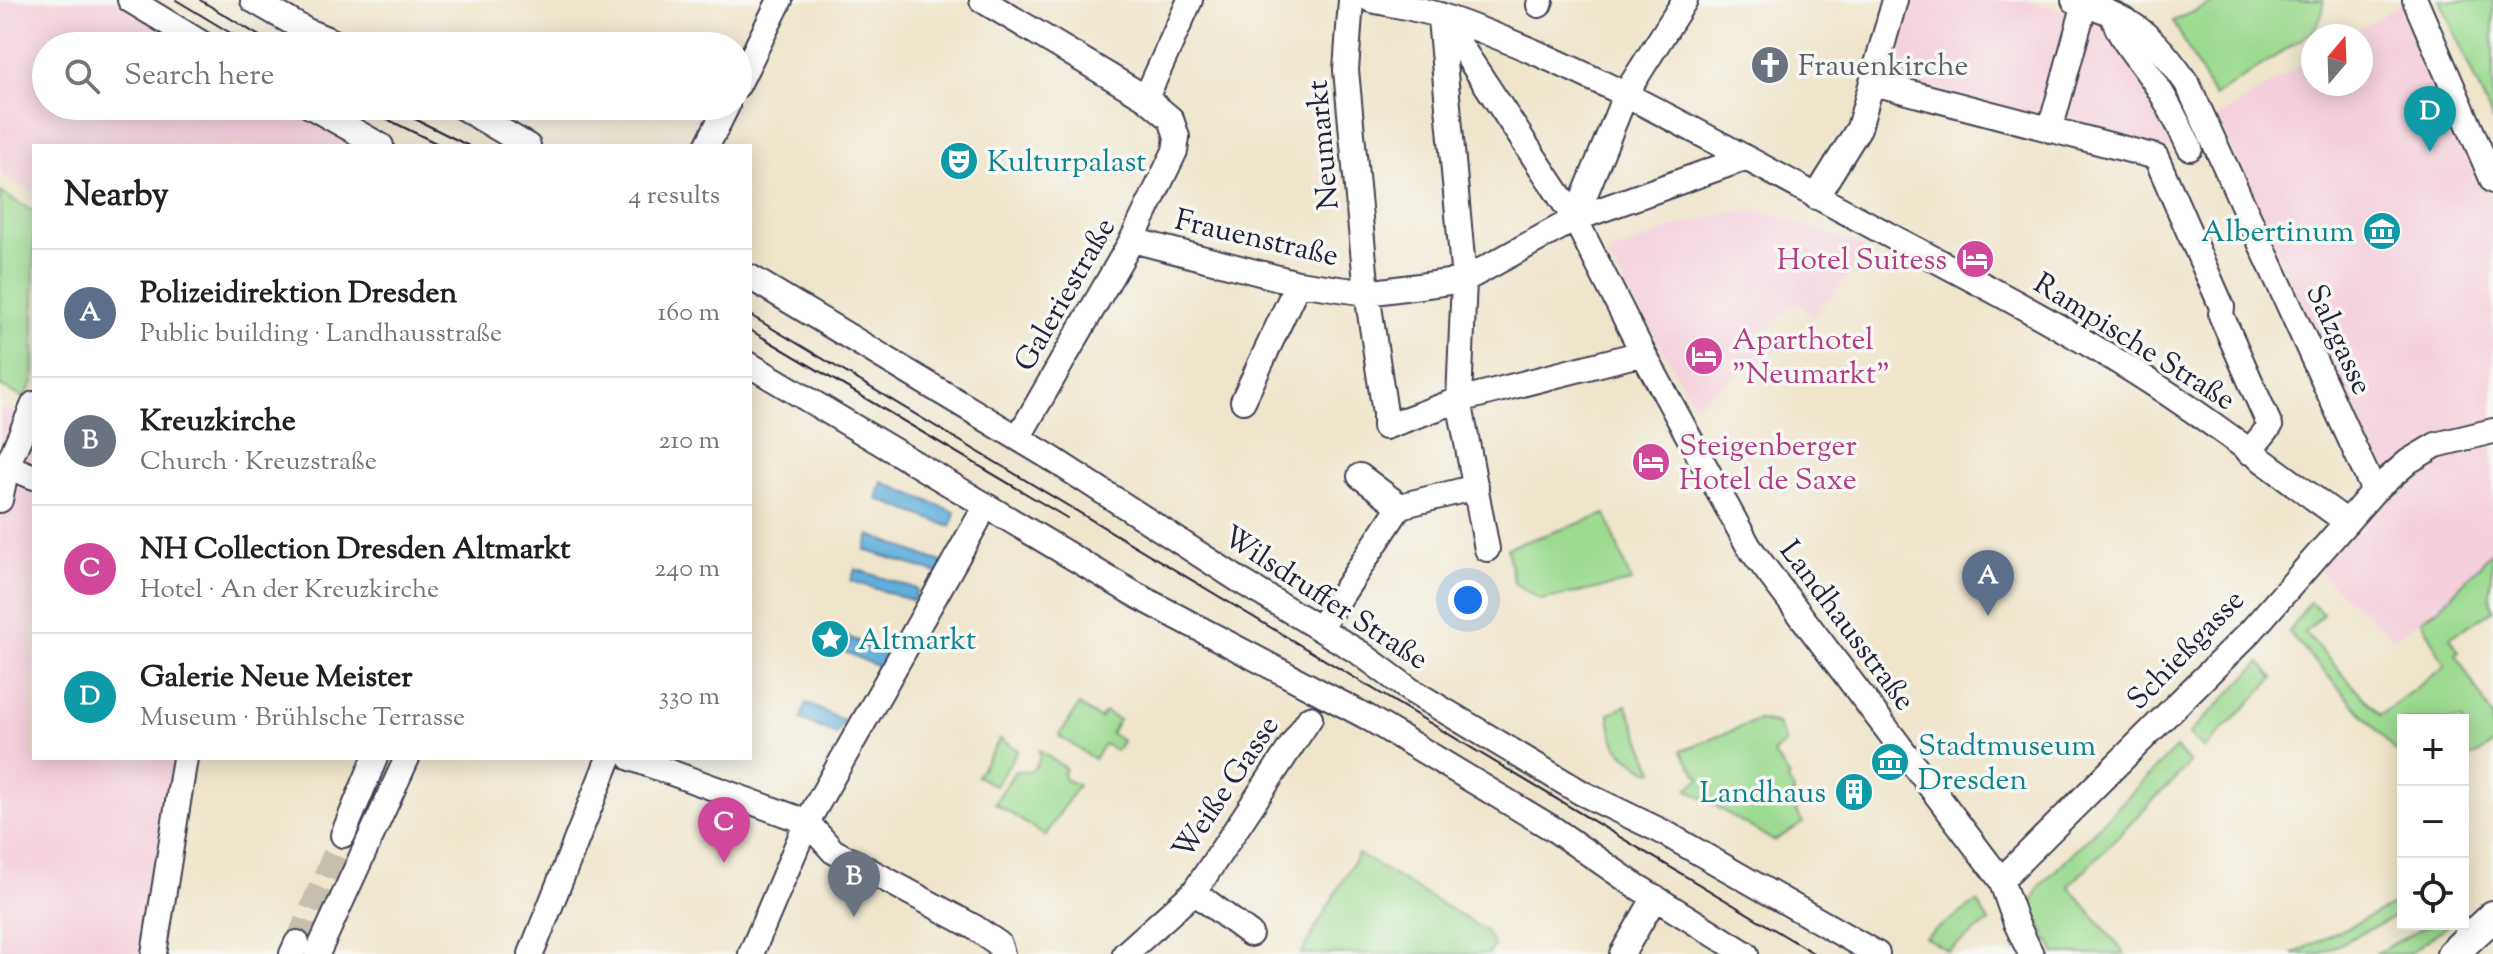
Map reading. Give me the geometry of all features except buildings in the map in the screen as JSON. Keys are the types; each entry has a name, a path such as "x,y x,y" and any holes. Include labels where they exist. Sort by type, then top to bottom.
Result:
{"main road":[{"path":"2452,954 2493,916"}],"street":[{"path":"130,0 183,32"},
{"path":"253,0 309,32"},
{"path":"752,57 780,0"},
{"path":"1146,98 1190,0"},
{"name":"Neumarkt","path":"1351,0 1346,70 1367,293 1385,427 1461,408"},
{"path":"1371,0 1411,9 1439,8 1464,280 1461,408 1487,549"},
{"path":"1575,219 1626,93 1685,0"},
{"path":"1816,197 1859,128 1895,0"},
{"path":"2415,0 2493,181"},
{"name":"Galeriestraße","path":"991,2 1146,98 1171,119 1177,137 1175,151 1132,240 1018,438"},
{"path":"2050,130 2079,2"},
{"name":"Salzgasse","path":"2079,2 2141,29 2169,57 2188,85 2374,491"},
{"name":"Rampische Straße","path":"1439,8 1626,93 1935,258 2101,352 2159,389 2347,522"},
{"name":"Landhausstraße","path":"1439,8 1575,219 1749,547 2001,880 2031,954"},
{"path":"2112,14 2122,40 2165,99 2190,148"},
{"path":"1873,83 2156,157 2270,426 2249,452"},
{"path":"335,120 377,144"},
{"path":"484,120 525,144"},
{"path":"708,144 720,120"},
{"path":"2159,163 2212,137"},
{"path":"1464,280 1575,219 1746,158"},
{"name":"Frauenstraße","path":"1132,240 1298,283 1367,293 1464,280"},
{"name":"Wilsdruffer Straße","path":"752,278 1018,438 1360,653 1410,690 1582,793 1663,832 1877,954"},
{"path":"1243,401 1298,283"},
{"path":"1461,408 1647,359"},
{"path":"752,366 1136,595 1367,717 1555,830 1746,954"},
{"path":"0,500 7,466 32,409"},
{"name":"Schießgasse","path":"2001,880 2251,631 2374,491 2409,461 2436,445 2493,431"},
{"path":"7,466 32,476"},
{"path":"1360,476 1400,506"},
{"path":"1320,628 1400,506 1476,487"},
{"path":"751,954 807,822 978,520"},
{"name":"Weiße Gasse","path":"1125,954 1194,892 1310,718"},
{"path":"154,954 190,760"},
{"path":"343,835 374,760"},
{"path":"302,950 406,760"},
{"path":"531,954 608,760"},
{"path":"636,760 807,822 833,851 974,927 1000,949"},
{"name":"Weiße Gasse","path":"1194,892 1250,934"},
{"path":"1622,954 1655,897"}],"shaded area":[{"path":"0,0 114,0 168,32 32,32 32,120 319,120 360,144 32,144 32,193 0,173"},
{"path":"1910,0 2027,0 2094,18 2157,51 2203,131 2149,159 1891,95"},
{"name":"Albertinum","path":"2400,4 2493,202 2493,551 2439,608 2394,638 2324,578 2316,563 2375,503 2348,411 2217,117 2301,65 2301,96 2373,96 2373,24 2368,24"},
{"path":"1765,211 1865,247 1841,285 1813,318 1798,303 1762,331 1778,348 1693,405 1607,255 1704,219 1731,212"},
{"path":"0,408 32,416 32,760 179,760 149,954 0,954"}],"green space":[{"path":"2220,0 2323,0 2320,21 2318,24 2301,24 2301,39 2214,97 2173,21"},
{"path":"2440,0 2493,0 2493,121"},
{"path":"0,192 32,211 32,384 24,398 0,386"},
{"path":"1606,514 1631,582 1541,600 1514,583 1507,548"},
{"path":"2493,551 2490,588 2493,610 2450,637 2459,651 2456,654 2493,718 2493,745 2469,759 2469,714 2397,714 2397,752 2288,632 2310,602 2323,614 2305,633 2380,715 2445,666 2422,620 2439,608"},
{"path":"2260,663 2274,678 2204,749 2189,734"},
{"path":"1079,705 1100,719 1105,712 1119,720 1111,733 1122,741 1116,751 1104,744 1094,759 1059,736"},
{"path":"1626,705 1654,771 1632,760 1616,744 1609,714"},
{"path":"1758,720 1777,724 1786,743 1773,753 1790,777 1788,781 1794,789 1792,804 1803,823 1774,841 1687,789 1700,779 1681,751"},
{"path":"1000,739 1018,750 995,786 977,776"},
{"path":"2176,748 2190,763 2069,886 2125,954 2055,954 2033,910 2032,904 2039,887"},
{"path":"1039,750 1066,769 1064,779 1078,785 1045,836 995,803 1015,771 1030,772 1035,767"},
{"path":"1358,854 1486,931 1494,946 1489,954 1301,954"},
{"path":"1977,902 1989,922 1948,951 1925,937"},
{"path":"2397,903 2397,916 2320,954 2293,954"},
{"path":"2419,930 2441,930 2409,954 2375,954"}],"water":[{"path":"882,482 955,512 951,527 877,499"},
{"path":"870,535 944,563 940,574 865,550"},
{"path":"855,569 917,589 914,601 851,581"},
{"path":"835,631 887,654 881,668 829,645"},
{"path":"806,703 844,721 836,735 801,719"}],"tunnel":[{"path":"297,943 343,835"}],"tram line":[{"path":"176,0 229,32"},
{"path":"200,0 253,32"},
{"path":"389,120 438,144"},
{"path":"417,120 465,144"},
{"path":"752,316 1815,954"},
{"path":"752,331 1067,518"}],"place":[{"name":"Frauenkirche","path":"1770,65"},
{"name":"Galerie Neue Meister","path":"2430,152"},
{"name":"Kulturpalast","path":"959,161"},
{"name":"Albertinum","path":"2382,231"},
{"name":"Hotel Suitess","path":"1975,259"},
{"name":"Aparthotel \"Neumarkt\"","path":"1704,356"},
{"name":"Steigenberger Hotel de Saxe","path":"1651,462"},
{"name":"Polizeidirektion Dresden","path":"1988,616"},
{"name":"Altmarkt","path":"830,639"},
{"name":"Stadtmuseum Dresden","path":"1890,762"},
{"name":"Landhaus","path":"1854,792"},
{"name":"NH Collection Dresden Altmarkt","path":"724,863"},
{"name":"Kreuzkirche","path":"854,917"}]}
